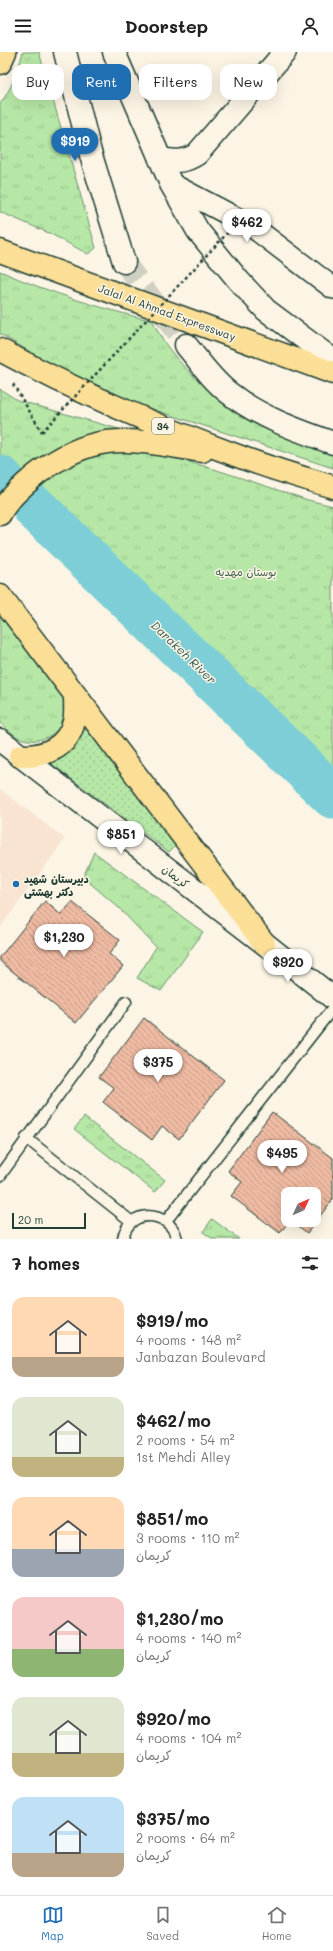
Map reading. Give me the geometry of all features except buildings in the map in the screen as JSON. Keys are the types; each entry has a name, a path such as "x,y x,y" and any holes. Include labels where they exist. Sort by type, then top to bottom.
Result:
{"highway":[{"path":"0,63 5,52"},
{"name":"Jalal Al Ahmad Expressway","path":"0,251 333,373"},
{"name":"34","path":"0,350 41,372 98,399 238,456 333,487"},
{"path":"0,513 26,483 57,459 81,447 105,441 134,440 238,456"},
{"path":"0,596 264,942"},
{"path":"20,756 34,757 48,753 60,745 70,734 75,720 75,696"}],"main road":[{"path":"65,52 90,152 124,262"},
{"path":"114,52 171,184 198,231 266,310 333,360"},
{"path":"160,159 180,162 197,154 285,52"},
{"path":"186,345 215,380 229,393 261,414 285,425 333,443"},
{"name":"کریمان","path":"0,740 264,942 333,998"}],"street":[{"path":"171,184 253,227 333,288"}],"lane":[{"path":"0,1176 26,1138 126,1002"},
{"path":"166,1221 333,1008"},
{"path":"26,1138 132,1222"},
{"path":"123,1239 132,1222 149,1216 158,1217 166,1221 172,1227 177,1239"}],"path":[{"path":"8,378 42,432 232,228"}],"shaded area":[{"name":"دبیرستان شهید دکتر بهشتی","path":"0,789 65,839 0,928"}],"green space":[{"path":"23,52 39,52 42,64 20,64"},
{"path":"12,83 12,100 53,100 96,248 88,254 51,234 0,212 0,104"},
{"path":"0,271 75,299 153,321 170,350 210,391 225,403 254,421 273,430 333,453 333,468 134,403 59,369 0,334"},
{"path":"0,389 17,400 136,434 14,481 0,468"},
{"name":"بوستان مهدیه","path":"148,450 214,469 308,500 333,506 333,773 36,489 51,476 96,451"},
{"path":"0,611 67,701 66,715 62,723 54,733 43,739 30,740 20,738 0,723"},
{"path":"87,726 175,846 169,852 45,759 75,741"},
{"path":"94,852 203,932 161,991 137,978 156,947 119,908 83,877"},
{"path":"84,1117 165,1180 155,1192 74,1129"},
{"path":"212,1219 239,1239 213,1239 203,1232"}],"waterway":[{"name":"Darakeh River","path":"0,478 3,481"},
{"name":"Darakeh River","path":"35,508 333,796"}],"tunnel":[{"path":"124,262 186,345"}],"place":[{"name":"دبیرستان شهید دکتر بهشتی","path":"16,884"}]}
